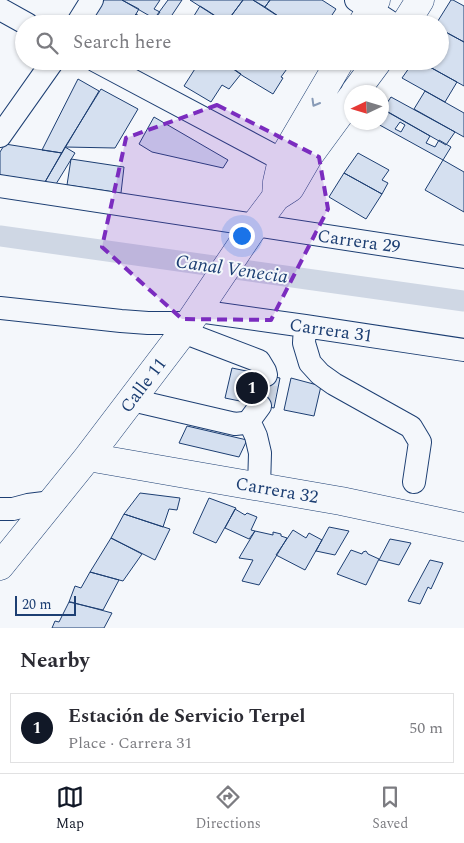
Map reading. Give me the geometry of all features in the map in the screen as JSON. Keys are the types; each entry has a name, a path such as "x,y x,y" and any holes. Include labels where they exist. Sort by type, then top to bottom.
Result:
{"main road":[{"path":"410,15 420,0"},
{"name":"Calle 11","path":"0,566 132,400 190,322 248,235 276,197 290,188 295,159 336,70"},
{"path":"360,85 371,70"},
{"name":"Calle 11","path":"295,159 344,106"},
{"name":"Carrera 32","path":"88,457 341,501 464,527"}],"street":[{"path":"83,15 92,0"},
{"path":"366,8 378,15"},
{"path":"0,9 15,17"},
{"path":"0,136 47,70"},
{"path":"114,70 295,159"},
{"path":"0,186 248,235"},
{"name":"Carrera 29","path":"248,235 464,256"},
{"path":"0,308 148,323 190,322 259,360 266,371 266,376"},
{"name":"Carrera 31","path":"190,322 305,326 464,350"},
{"path":"305,326 304,343 310,364 320,374 334,384 410,427 420,442 414,482"},
{"path":"132,400 235,424 244,423 254,413 260,453 259,487"},
{"path":"0,509 13,509 52,502"}],"highlighted area":[{"path":"217,105 319,157 328,209 271,320 182,319 102,247 126,138"}],"building":[{"path":"104,0 122,0 139,9 135,15 93,15"},
{"path":"122,0 160,0 154,9 160,12 158,15 148,15"},
{"path":"168,0 182,0 172,15 157,15"},
{"path":"190,0 243,0 232,15 213,15"},
{"path":"243,0 253,0 276,15 232,15"},
{"path":"253,0 270,0 265,7"},
{"path":"270,0 322,0 336,9 332,15 277,15 265,7"},
{"path":"451,0 464,6 464,42 449,34 449,15 442,15"},
{"path":"200,6 214,15 194,15"},
{"path":"449,34 464,42 464,86 435,70 449,70"},
{"path":"194,70 235,70 241,74 229,89 222,85 211,102 184,86"},
{"path":"235,70 286,70 273,94"},
{"path":"408,70 435,70 457,82 445,102 402,78"},
{"path":"78,79 99,91 62,153 42,150"},
{"path":"101,89 138,109 115,148 65,147"},
{"path":"425,91 464,113 464,137 414,109"},
{"path":"391,97 455,132 446,145 389,112 389,100"},
{"path":"389,113 430,136 426,143 435,147 439,140 451,147 443,160 389,130","holes":["400,122 405,125 401,132 395,129"]},
{"path":"154,117 228,160 223,168 152,152 139,144"},
{"path":"5,144 62,153 45,182 0,175 0,152"},
{"path":"65,147 75,153 56,184 45,182"},
{"path":"358,153 389,170 382,180 388,183 382,194 344,173"},
{"path":"71,159 124,167 121,193 67,185"},
{"path":"443,160 464,172 464,212 425,190"},
{"path":"344,173 382,194 366,219 329,197"},
{"path":"232,368 280,378 274,408 225,398"},
{"path":"291,378 321,386 314,416 284,410"},
{"path":"187,426 247,440 239,457 179,443"},
{"path":"140,493 180,498 177,510 169,509 163,527 124,514"},
{"path":"209,498 236,508 216,543 193,533"},
{"path":"235,509 245,515 247,513 257,517 251,530 255,531 249,539 225,528"},
{"path":"124,514 170,529 155,560 111,538"},
{"path":"329,527 349,531 335,555 316,551"},
{"path":"293,530 306,538 309,533 322,540 305,570 276,555"},
{"path":"255,531 273,535 273,532 287,538 259,585 242,581 253,560 239,558"},
{"path":"111,538 142,554 123,581 90,572"},
{"path":"390,539 411,543 399,565 379,560"},
{"path":"351,550 362,554 366,551 368,554 379,559 366,585 337,574"},
{"path":"430,560 443,563 431,589 428,587 420,604 408,601"},
{"path":"90,572 119,580 103,610 69,602 75,586 81,588"},
{"path":"69,602 112,613 104,628 52,628 55,621 59,622"}],"waterway":[{"name":"Canal Venecia","path":"0,236 464,301"}],"tunnel":[{"path":"260,406 265,391 266,375"}],"place":[{"name":"Estación de Servicio Terpel","path":"252,388"}]}
